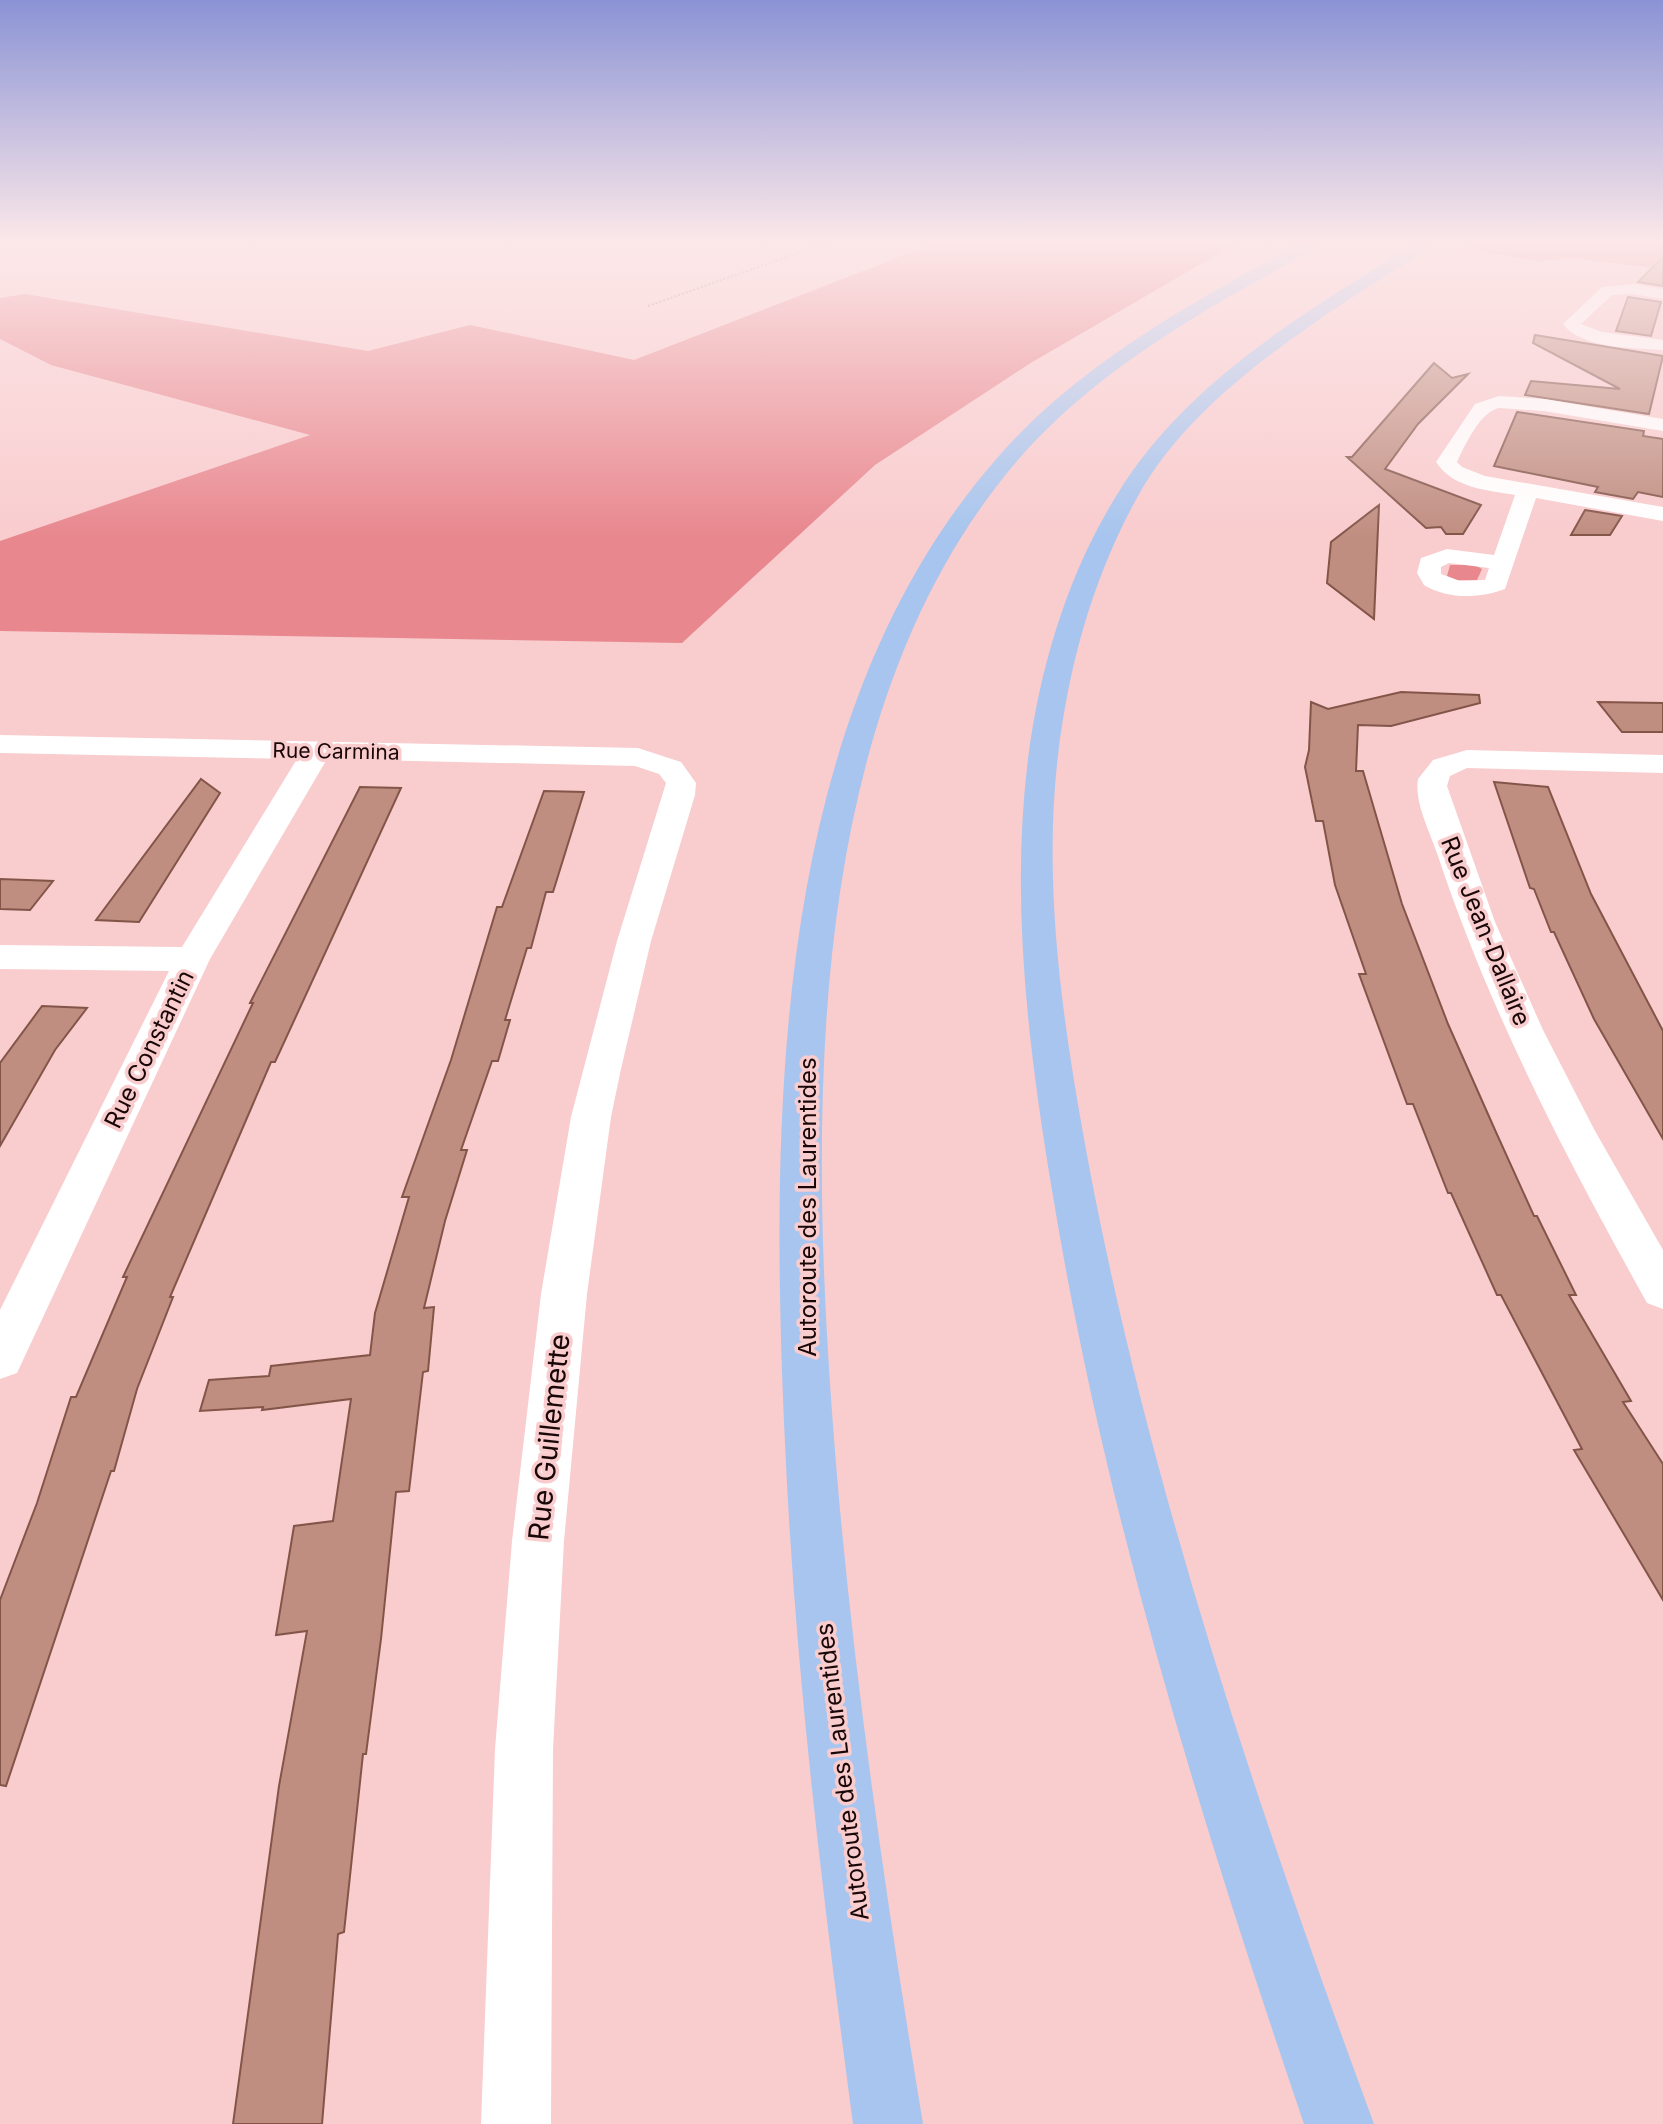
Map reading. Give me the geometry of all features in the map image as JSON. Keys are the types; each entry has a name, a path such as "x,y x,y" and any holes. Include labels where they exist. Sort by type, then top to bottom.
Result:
{"highway":[{"name":"Autoroute des Laurentides","path":"888,2124 860,1931 817,1558 802,1284 802,1147 809,1028 826,879 839,806 866,713 902,619 947,538 1000,467 1058,406 1147,339"},
{"path":"1281,339 1221,383 1171,435 1130,490 1091,564 1063,648 1047,739 1039,821 1039,900 1048,1037 1064,1144 1105,1352 1182,1645 1268,1918 1339,2124"}],"street":[{"path":"1622,339 1663,345"},
{"path":"1663,425 1518,403 1485,405 1447,459 1447,466 1472,480 1663,514"},
{"path":"1503,563 1528,490"},
{"name":"Rue Carmina","path":"0,744 628,756 656,761 670,768"},
{"name":"Rue Constantin","path":"0,1358 192,959 317,751"},
{"name":"Rue Jean-Dallaire","path":"1663,764 1467,759 1440,768 1433,775 1432,786 1465,888 1508,993 1592,1161 1663,1290"},
{"name":"Rue Guillemette","path":"516,2124 524,1749 538,1541 564,1294 591,1117 602,1069 638,928 681,789 679,778 670,768"},
{"path":"0,957 192,959"}],"shaded area":[{"path":"0,339 297,339 368,351 415,339 536,339 634,360 688,339 1072,339 875,465 682,643 0,631 0,541 310,435 51,365"},
{"path":"1450,565 1475,565 1482,569 1477,580 1456,580 1447,576"}],"building":[{"path":"1534,339 1560,339 1663,356 1649,414 1525,395 1531,381 1620,389 1533,343"},
{"path":"1434,363 1452,378 1468,374 1418,424 1385,469 1481,505 1463,534 1446,534 1441,527 1426,528 1347,457 1352,457"},
{"path":"1517,412 1644,431 1643,436 1663,439 1663,497 1638,492 1633,499 1595,492 1598,487 1494,466"},
{"path":"1379,505 1374,619 1327,583 1331,542"},
{"path":"1585,510 1622,516 1610,535 1571,535"},
{"path":"1401,692 1479,695 1480,703 1391,726 1358,725 1356,771 1363,771 1402,904 1448,1024 1534,1216 1537,1216 1576,1295 1569,1295 1631,1401 1623,1402 1663,1464 1663,1600 1574,1450 1582,1449 1501,1295 1497,1295 1451,1193 1448,1193 1413,1104 1407,1104 1359,974 1366,974 1335,885 1323,821 1316,821 1305,767 1309,750 1311,702 1328,709"},
{"path":"1598,702 1663,703 1663,732 1622,732"},
{"path":"201,779 220,793 139,922 96,920"},
{"path":"1494,782 1548,787 1591,894 1663,1031 1663,1139 1594,1019 1554,932 1551,932 1534,889 1530,888"},
{"path":"360,787 401,788 275,1062 271,1062 170,1297 173,1297 137,1389 114,1471 111,1471 6,1786 0,1785 0,1600 37,1503 71,1397 76,1397 127,1277 123,1277 253,1003 250,1003"},
{"path":"544,791 584,792 553,892 546,892 531,948 527,948 505,1020 510,1020 498,1061 492,1061 461,1150 467,1150 445,1221 424,1308 434,1307 428,1371 423,1372 409,1491 396,1492 381,1639 366,1754 363,1754 344,1932 338,1934 322,2124 233,2124 279,1786 307,1631 276,1635 294,1526 333,1521 351,1399 262,1410 263,1407 200,1411 209,1380 269,1376 271,1366 370,1355 375,1313 409,1197 402,1197 451,1060 497,907 502,907"},
{"path":"0,879 53,881 30,910 0,909"},
{"path":"42,1006 87,1008 55,1050 0,1146 0,1063"}]}
